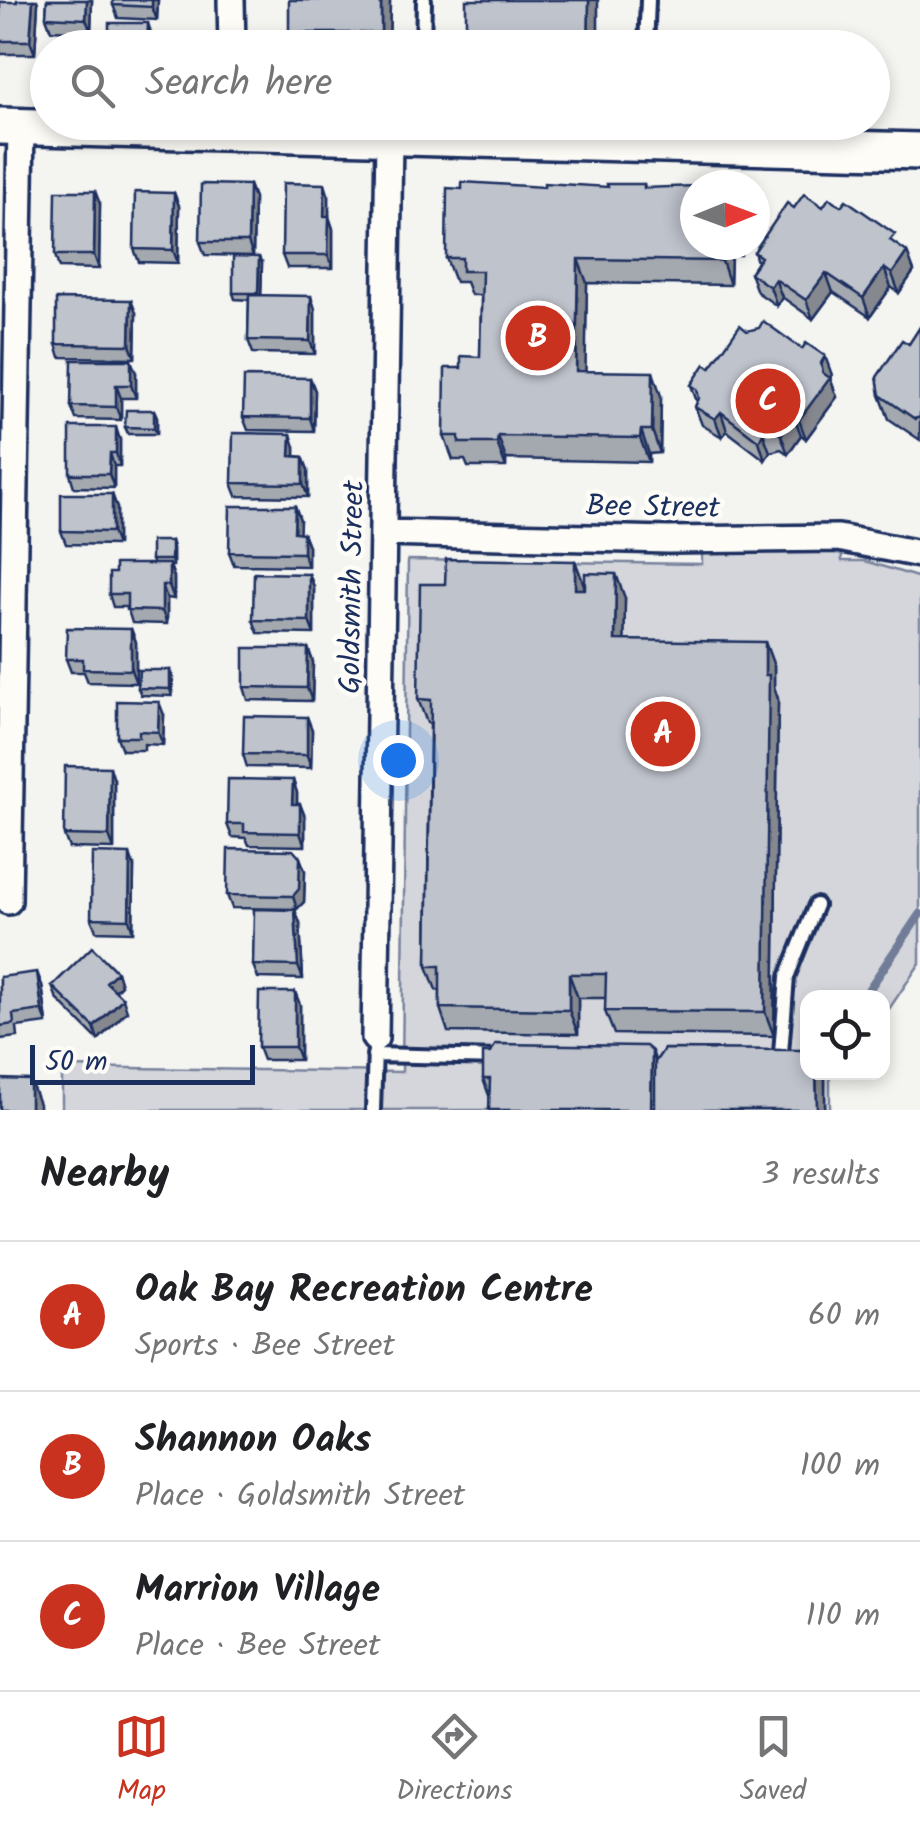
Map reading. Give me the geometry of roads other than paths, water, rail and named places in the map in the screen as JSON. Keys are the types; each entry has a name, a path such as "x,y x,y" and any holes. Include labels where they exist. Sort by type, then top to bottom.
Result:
{"main road":[{"path":"609,140 920,151"}],"street":[{"path":"231,0 232,30"},
{"path":"8,901 10,126"},
{"name":"Goldsmith Street","path":"375,1046 384,533 411,140"},
{"name":"Bee Street","path":"384,533 668,540 838,538 920,554"}],"lane":[{"path":"424,0 424,30"},
{"path":"647,30 648,0"},
{"path":"750,1062 770,1062 781,1053 788,977 816,905"},
{"path":"373,1110 375,1046 518,1058"}],"waterway":[{"path":"868,990 920,914"}],"place":[{"name":"Shannon Oaks","path":"538,338"},
{"name":"Marrion Village","path":"768,401"},
{"name":"Oak Bay Recreation Centre","path":"663,734"}]}
